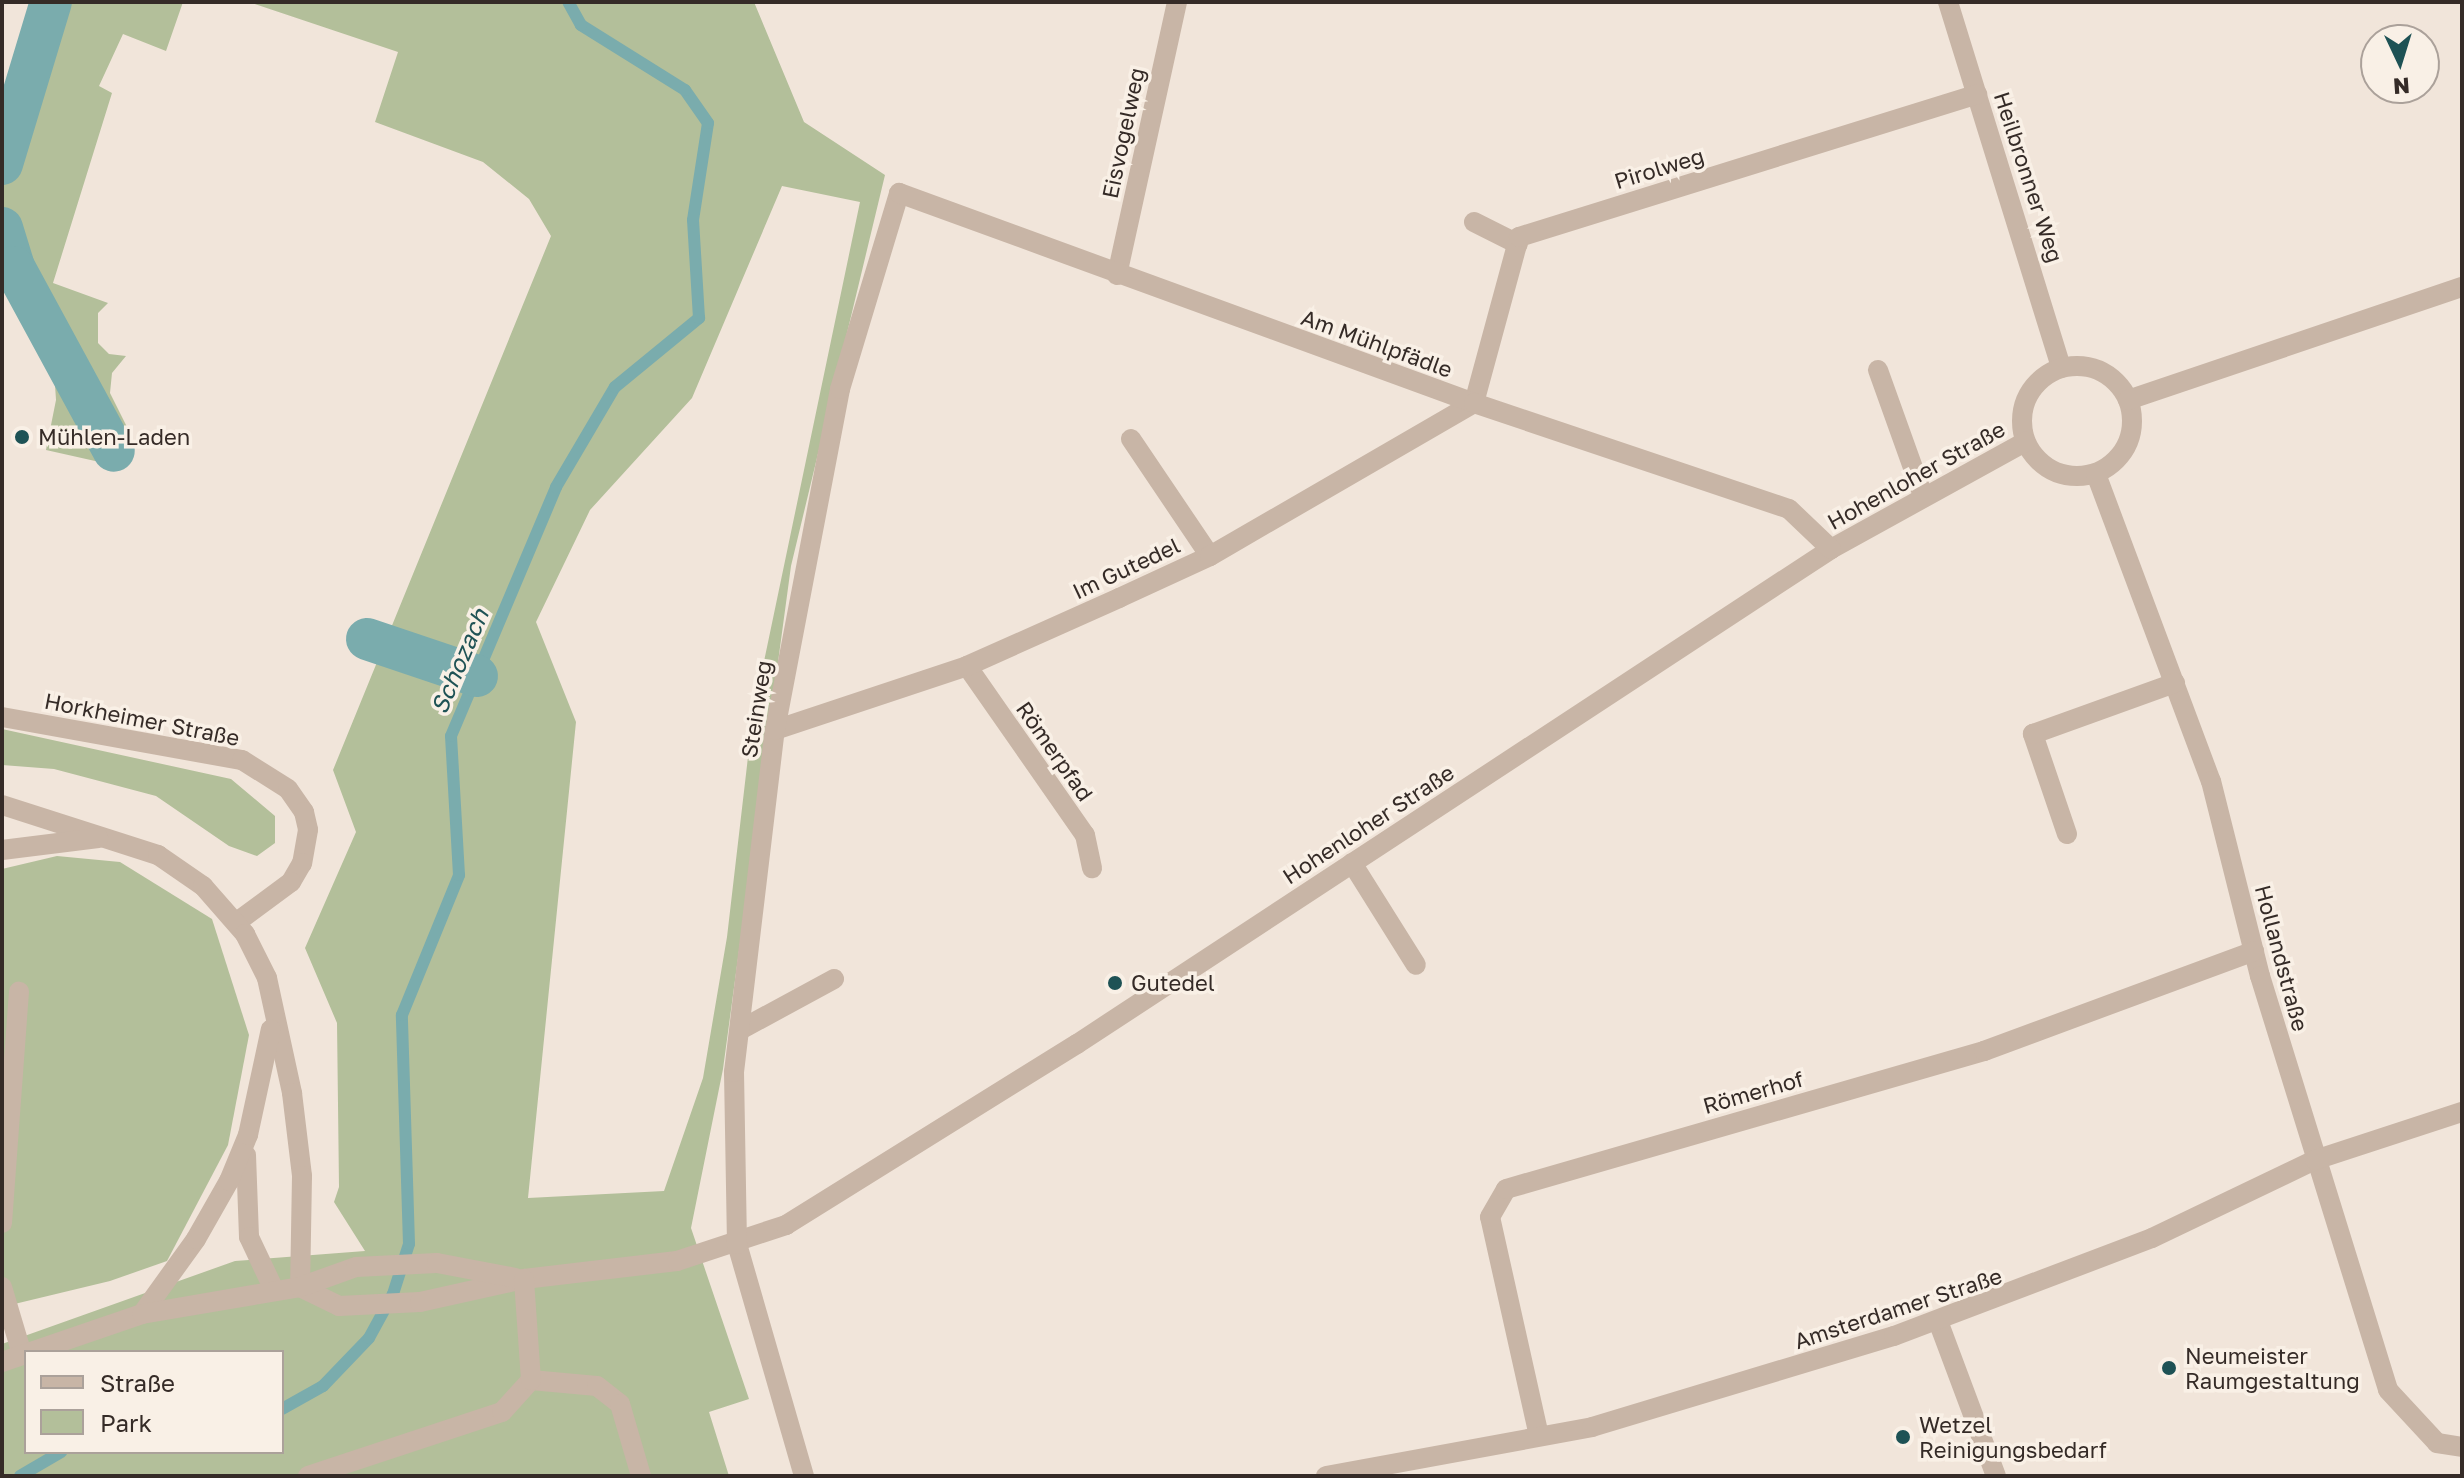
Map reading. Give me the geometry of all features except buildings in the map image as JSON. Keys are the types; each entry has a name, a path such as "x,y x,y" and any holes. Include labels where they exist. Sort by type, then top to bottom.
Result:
{"street":[{"name":"Eisvogelweg","path":"1117,275 1177,2"},
{"name":"Heilbronner Weg","path":"1948,2 2061,368"},
{"name":"Pirolweg","path":"1518,244 1519,237 1977,94"},
{"name":"Am Mühlpfädle","path":"899,193 1474,403 1789,509 1831,549"},
{"name":"Steinweg","path":"737,1244 734,1072 775,730 840,389 899,193"},
{"path":"1474,222 1518,244 1474,403"},
{"path":"2128,400 2462,287"},
{"path":"2061,368 2088,366 2113,378 2128,400 2133,422 2128,444 2115,462 2096,474"},
{"name":"Hohenloher Straße","path":"2061,368 2041,378 2026,397 2021,420 2025,442 2042,465 2068,476 2096,474"},
{"path":"1878,370 1923,496"},
{"name":"Im Gutedel","path":"775,730 967,666 1210,556 1474,403"},
{"path":"1131,439 1210,556"},
{"name":"Hohenloher Straße","path":"737,1244 844,1193 1831,549 2025,442"},
{"name":"Hollandstraße","path":"2096,474 2211,781 2254,951 2315,1160 2388,1390 2437,1443 2462,1447"},
{"name":"Römerpfad","path":"967,666 1085,835 1092,868"},
{"path":"2067,834 2033,734 2175,683"},
{"name":"Horkheimer Straße","path":"2,717 242,760 288,789 304,812 308,830 302,863 291,882 237,922"},
{"path":"2,805 158,855 203,886 237,922 267,978 273,1021 298,1134 300,1287"},
{"path":"2,850 102,838"},
{"path":"1352,863 1416,965"},
{"name":"Römerhof","path":"1539,1436 1490,1217 1506,1189 1984,1051 2254,951"},
{"path":"740,1030 834,979"},
{"path":"2,1223 19,992"},
{"path":"273,1021 248,1135 244,1180 249,1237 274,1290"},
{"name":"Amsterdamer Straße","path":"1326,1476 1592,1427 1938,1321 2152,1238 2315,1160 2462,1112"},
{"path":"142,1314 208,1221 248,1135"},
{"path":"300,1287 339,1306 420,1302 524,1279 656,1265 737,1244 804,1476"},
{"path":"34,1350 142,1314 300,1287 356,1267 437,1263 524,1279"},
{"path":"308,1476 502,1412 531,1380 524,1279"},
{"path":"2,1287 22,1354 2,1362"},
{"path":"1938,1321 1996,1476"},
{"path":"531,1380 597,1386 620,1404 641,1476"}],"green space":[{"path":"44,2 183,2 166,51 123,34 99,86 112,93 53,283 108,303 98,313 98,343 109,354 126,356 112,373 110,393 128,429 104,463 46,450 56,400 54,370 2,249 2,145"},
{"path":"249,2 754,2 804,122 885,175 791,566 723,1069 691,1228 749,1399 709,1412 729,1476 2,1476 2,1344 235,1261 365,1251 334,1202 339,1187 337,1023 305,948 356,832 333,770 551,236 529,199 483,162 375,122 398,52","holes":["782,186 860,202 753,714 727,937 703,1078 664,1191 528,1198 576,722 536,622 590,510 692,398"]},
{"path":"2,729 231,779 275,816 275,843 257,856 229,846 156,796 54,769 2,765"},
{"path":"57,856 120,862 212,919 249,1035 228,1145 167,1261 110,1281 2,1307 2,869"}],"waterway":[{"path":"2,164 51,2"},
{"name":"Schozach","path":"284,1408 323,1386 369,1338 393,1294 409,1244 402,1015 459,875 451,736 556,487 615,387 699,318 693,220 708,123 685,90 581,25 568,2"},
{"path":"2,228 14,267 114,451"},
{"path":"367,639 477,676"},
{"name":"Schozach","path":"20,1476 58,1454"}],"place":[{"name":"Mühlen-Laden","path":"22,437"},
{"name":"Gutedel","path":"1115,983"},
{"name":"Neumeister Raumgestaltung","path":"2169,1368"},
{"name":"Wetzel Reinigungsbedarf","path":"1903,1437"}]}
